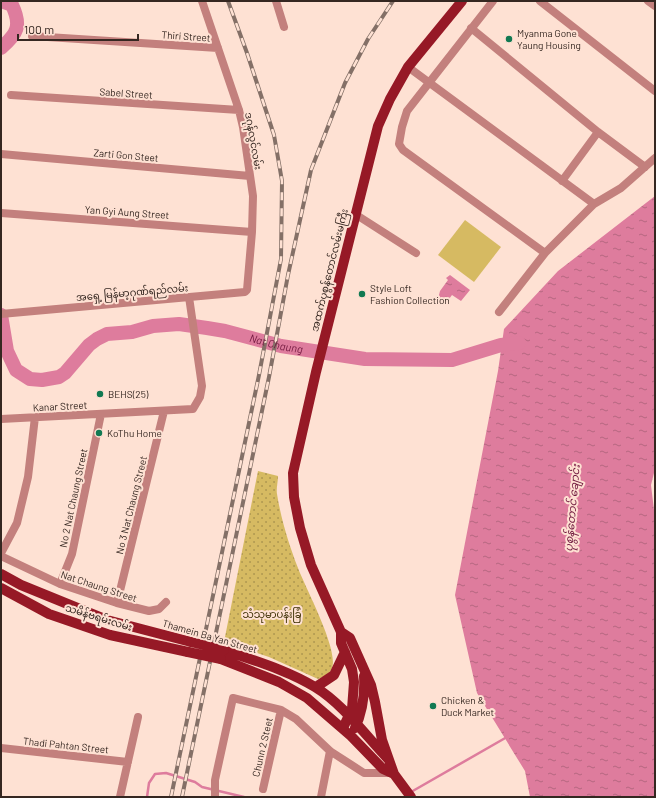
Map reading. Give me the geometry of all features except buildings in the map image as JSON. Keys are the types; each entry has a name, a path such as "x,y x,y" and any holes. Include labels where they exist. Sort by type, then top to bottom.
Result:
{"main road":[{"name":"အထက်ပုစွန်တောင်လမ်းမကြီး","path":"343,728 352,709 354,682 352,669 341,643 341,632 311,564 300,528 294,497 293,473 316,372 378,126 390,99 408,67 462,1"},
{"name":"Thamein Ba Yan Street","path":"1,574 22,585 107,620 191,642 222,655 283,670 316,687 349,715 389,760"},
{"name":"သမိန်ဗရမ်းလမ်း","path":"1,588 49,614 110,635 188,652 222,655 279,682 307,698 343,728"},
{"name":"အထက်ပုစွန်တောင်လမ်းမကြီး","path":"341,632 350,638 363,670 364,695 357,724 351,736"},
{"path":"316,687 334,675 345,652"},
{"path":"279,682 283,670"},
{"path":"363,670 371,685 382,740 394,774 411,797"},
{"path":"343,728 383,769 394,774"}],"street":[{"name":"ဒဂုန်လွင်လမ်း","path":"202,1 239,110 243,127 253,196 252,232 247,290"},
{"path":"276,1 284,27"},
{"path":"492,1 407,111 399,144 403,150 545,253"},
{"path":"540,1 655,91"},
{"path":"648,1 655,6"},
{"path":"471,28 598,132 645,167"},
{"name":"Thiri Street","path":"32,36 218,48"},
{"path":"408,67 594,204"},
{"name":"Sabel Street","path":"11,95 239,110"},
{"path":"562,181 598,132"},
{"name":"Zarti Gon Steet","path":"1,154 250,176"},
{"path":"499,312 545,253 594,204 621,188 655,158"},
{"name":"Yan Gyi Aung Street","path":"1,213 252,232"},
{"path":"355,214 416,253"},
{"name":"အရှေ့ မြန်မာ့ဂုဏ်ရည်လမ်း","path":"1,314 245,292 247,290"},
{"name":"Kanar Street","path":"1,419 35,416 193,409 200,397 202,386 189,297"},
{"name":"No 3 Nat Chaung Street","path":"117,603 164,411"},
{"name":"No 2 Nat Chaung Street","path":"60,584 72,554 102,414"},
{"path":"1,554 17,523 28,477 35,416"},
{"name":"Nat Chaung Street","path":"1,554 60,584 117,603 149,611 159,609 166,602"},
{"path":"215,797 215,780 233,698 281,710 296,719 330,751 364,773 394,774"},
{"name":"Chunn 2 Steet","path":"263,789 281,710"},
{"path":"120,797 138,717"},
{"name":"Thadi Pahtan Street","path":"1,748 128,762"},
{"path":"321,797 330,751"}],"green space":[{"path":"465,220 501,247 474,282 438,255"},
{"name":"သံသုမာပန်းခြံ","path":"258,471 278,476 277,494 288,541 331,647 333,659 332,668 328,674 318,679 269,657 224,642"}],"water":[{"name":"ပုစွန်တောင် ချောင်း","path":"655,196 655,469 651,485 655,518 655,797 530,797 525,771 477,693 455,595 498,371 504,329 558,271"},
{"path":"450,275 470,290 461,301 452,295 449,299 444,300 440,298 440,291 448,280 446,278"}],"waterway":[{"name":"Nat Chaung","path":"1,1 12,5 17,19 14,34 1,48"},
{"name":"Nat Chaung","path":"1,315 7,351 16,370 30,379 42,380 59,377 65,373 89,345 107,334 132,332 153,326 179,324 207,328 225,331 281,346 365,359 452,360 501,345 519,343"},
{"path":"411,792 507,737"},
{"path":"147,797 149,783 155,774 166,773 195,782 202,787 244,797"}],"railway":[{"path":"171,797 259,375 281,259 282,181 274,135 228,1"},
{"path":"182,797 269,377 288,275 311,170 345,83 368,39 393,1"}],"place":[{"name":"Myanma Gone Yaung Housing","path":"509,39"},
{"name":"Style Loft Fashion Collection","path":"362,294"},
{"name":"BEHS(25)","path":"100,394"},
{"name":"KoThu Home","path":"99,433"},
{"name":"Chicken & Duck Market","path":"433,706"}]}
